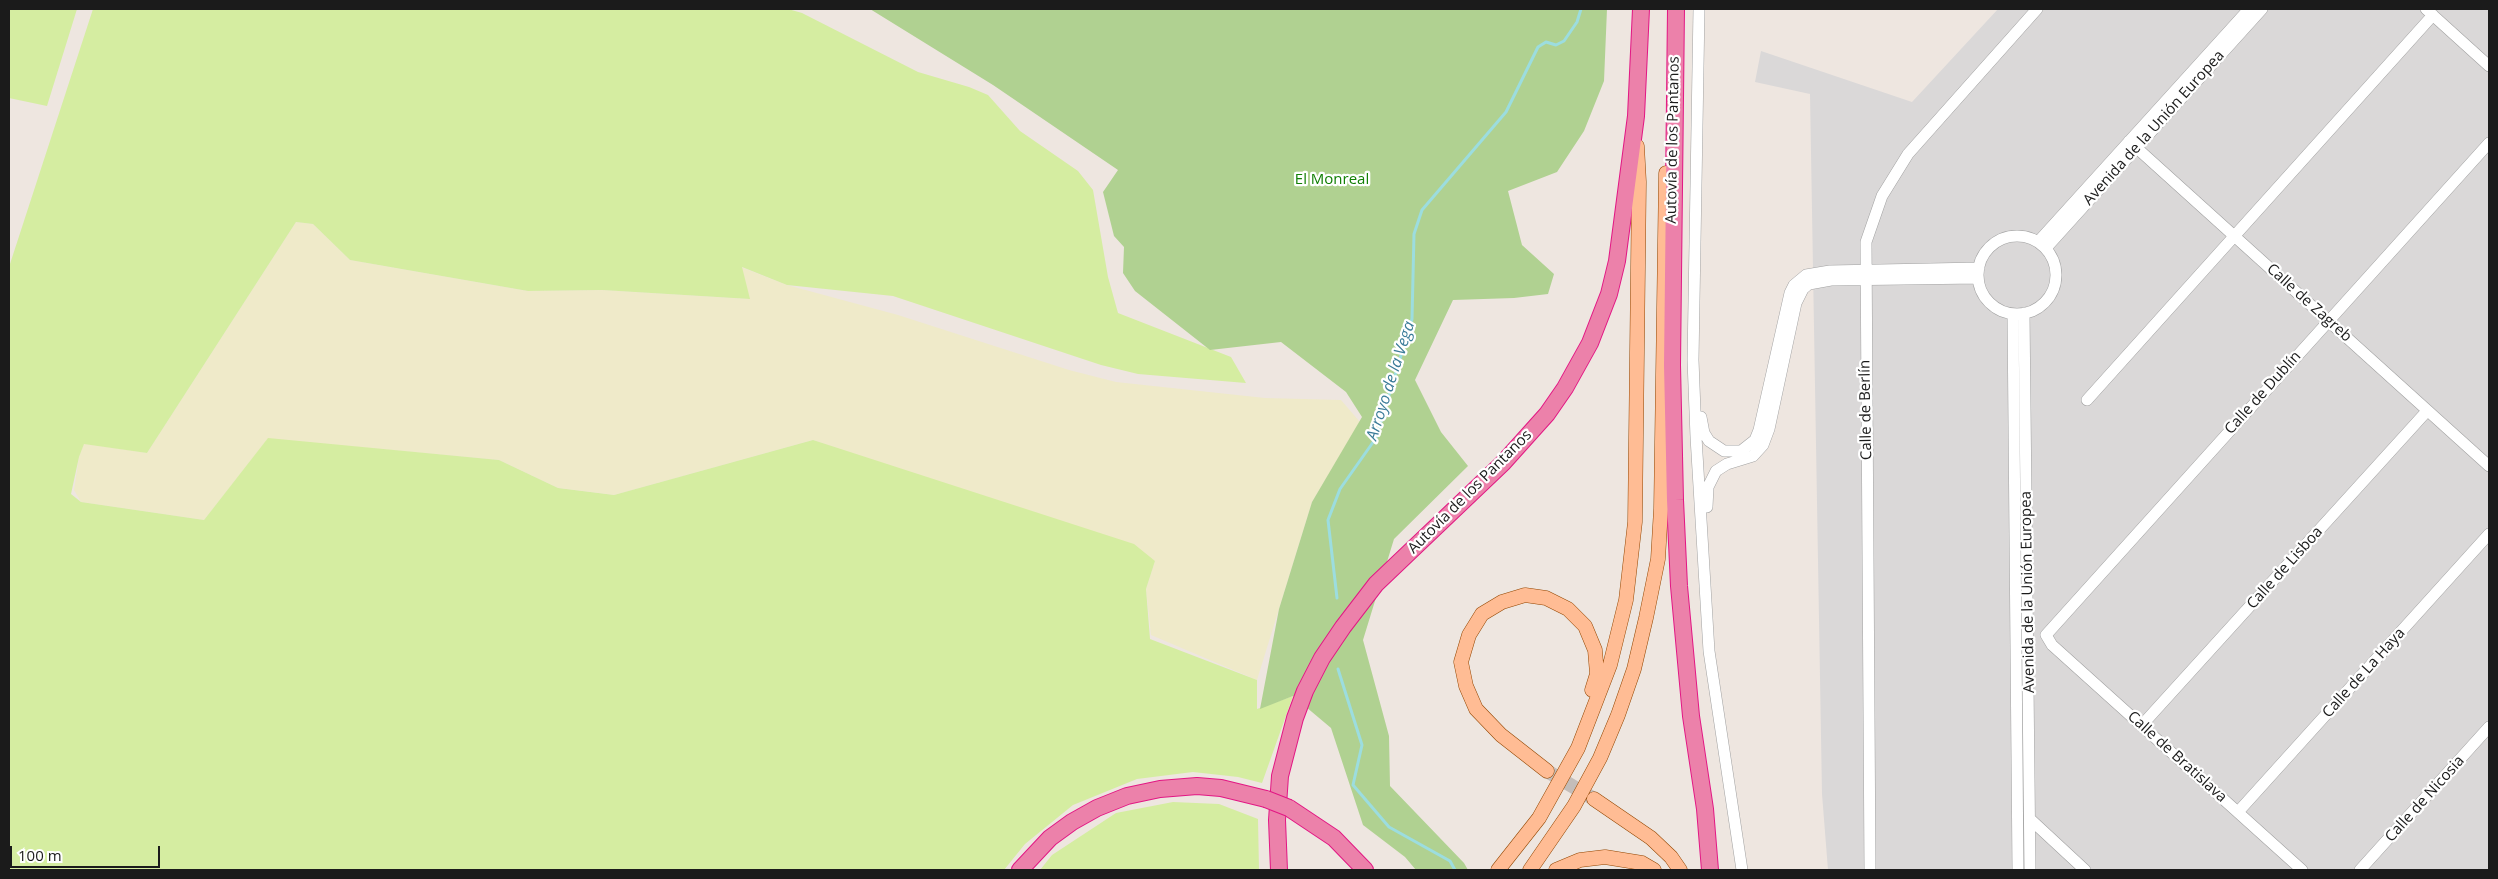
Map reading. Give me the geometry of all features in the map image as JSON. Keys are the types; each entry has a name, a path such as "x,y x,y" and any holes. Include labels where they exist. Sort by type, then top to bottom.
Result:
{"highway":[{"name":"Autovía de los Pantanos","path":"1279,870 1276,820 1280,776 1295,718 1305,690 1322,658 1343,626 1376,584 1503,463 1547,414 1565,388 1590,343 1609,294 1617,261 1636,116 1641,9"},
{"name":"Autovía de los Pantanos","path":"1676,9 1672,365 1675,500 1681,605 1710,870"},
{"path":"1020,870 1050,838 1072,822 1098,808 1127,796 1160,789 1197,786 1221,788 1266,799 1289,808 1334,838 1365,870"}],"main road":[{"path":"1530,870 1588,783 1618,715 1634,669 1658,559 1661,509 1666,171 1674,86"},
{"path":"1498,870 1539,818 1578,748 1610,665 1626,600 1635,522 1639,182 1636,116"},
{"path":"1547,771 1501,735 1476,709 1466,686 1461,662 1469,635 1482,614 1502,602 1525,595 1546,598 1568,609 1585,626 1595,650 1597,674 1581,721 1578,748"},
{"path":"1594,800 1651,838 1680,870"},
{"path":"1556,870 1580,860 1605,857 1642,863 1654,870"}],"street":[{"path":"1699,9 1694,360 1696,437 1709,651 1742,870"},
{"name":"Calle de Berlín","path":"1870,870 1866,242 1889,180 1913,148 2037,9"},
{"name":"Avenida de la Unión Europea","path":"2042,245 2133,144 2249,9"},
{"name":"Avenida de la Unión Europea","path":"2133,144 2262,9"},
{"path":"2087,400 2235,236 2429,12 2489,66"},
{"name":"Calle de Zagreb","path":"2133,144 2489,466"},
{"name":"Calle de Dublín","path":"2029,650 2048,640 2329,321 2487,152"},
{"path":"2022,235 2042,245 2053,258 2056,270 2056,283 2051,295 2042,305 2018,314 1994,307 1985,298 1979,287 1978,273 1986,250 1996,241 2008,236 2022,235"},
{"path":"1694,360 1704,433 1716,447 1724,451 1741,451 1755,440 1759,430 1787,302 1794,285 1799,280 1813,273 1865,275 1978,273"},
{"path":"1705,586 1707,495 1710,480 1716,471 1753,456 1763,445 1769,429 1798,296 1803,289 1814,282 1865,275"},
{"name":"Avenida de la Unión Europea","path":"2018,314 2029,628 2030,870"},
{"name":"Avenida de la Unión Europea","path":"2018,314 2018,870"},
{"name":"Calle de Lisboa","path":"2142,725 2427,411"},
{"name":"Calle de La Haya","path":"2238,812 2489,534"},
{"name":"Calle de Bratislava","path":"2029,628 2048,640 2302,870"},
{"name":"Calle de Nicosia","path":"2360,870 2489,727"},
{"path":"2030,819 2086,870"}],"shaded area":[{"path":"1998,9 2489,9 2489,870 1828,870 1822,794 1810,94 1755,82 1761,51 1912,102"},
{"path":"296,222 313,224 350,260 528,291 602,290 749,299 741,267 787,285 898,315 1069,370 1116,382 1265,398 1341,400 1360,422 1312,502 1257,680 1151,635 1146,589 1155,561 813,440 614,495 558,488 499,460 268,439 204,520 81,502 74,490 79,457 84,443 147,453"}],"green space":[{"path":"9,9 77,9 47,106 9,98"},
{"path":"93,9 788,9 802,13 918,72 969,87 988,95 1020,131 1078,171 1093,190 1108,277 1118,313 1231,357 1246,383 1138,374 1101,365 893,296 787,285 742,267 750,299 602,290 528,291 350,260 313,224 296,222 147,453 84,444 79,457 71,494 81,502 204,520 268,438 499,460 558,488 614,495 813,440 1134,544 1155,561 1146,589 1150,639 1257,680 1257,709 1293,696 1262,783 1238,777 1193,772 1137,779 1073,805 1025,844 1004,870 9,870 9,267"},
{"name":"El Monreal","path":"870,9 1607,9 1604,81 1584,131 1557,172 1508,191 1522,245 1554,274 1548,294 1514,298 1453,300 1415,380 1441,432 1468,466 1394,539 1363,640 1389,736 1390,786 1464,863 1468,870 1416,870 1405,857 1363,825 1331,728 1293,696 1260,709 1279,609 1312,502 1362,417 1346,392 1281,342 1210,350 1135,291 1123,273 1124,247 1114,236 1103,192 1118,170 993,85"},
{"path":"1173,802 1219,804 1258,819 1259,870 1040,870 1052,855 1116,813"}],"waterway":[{"name":"Arroyo de la Vega","path":"1337,598 1328,520 1340,489 1376,438 1412,319 1414,234 1422,210 1506,112 1538,47 1546,42 1556,45 1564,41 1577,22 1581,9"},
{"path":"1338,669 1362,745 1353,785 1389,827 1450,861 1455,870"}],"tunnel":[{"path":"1547,771 1594,799"}]}
